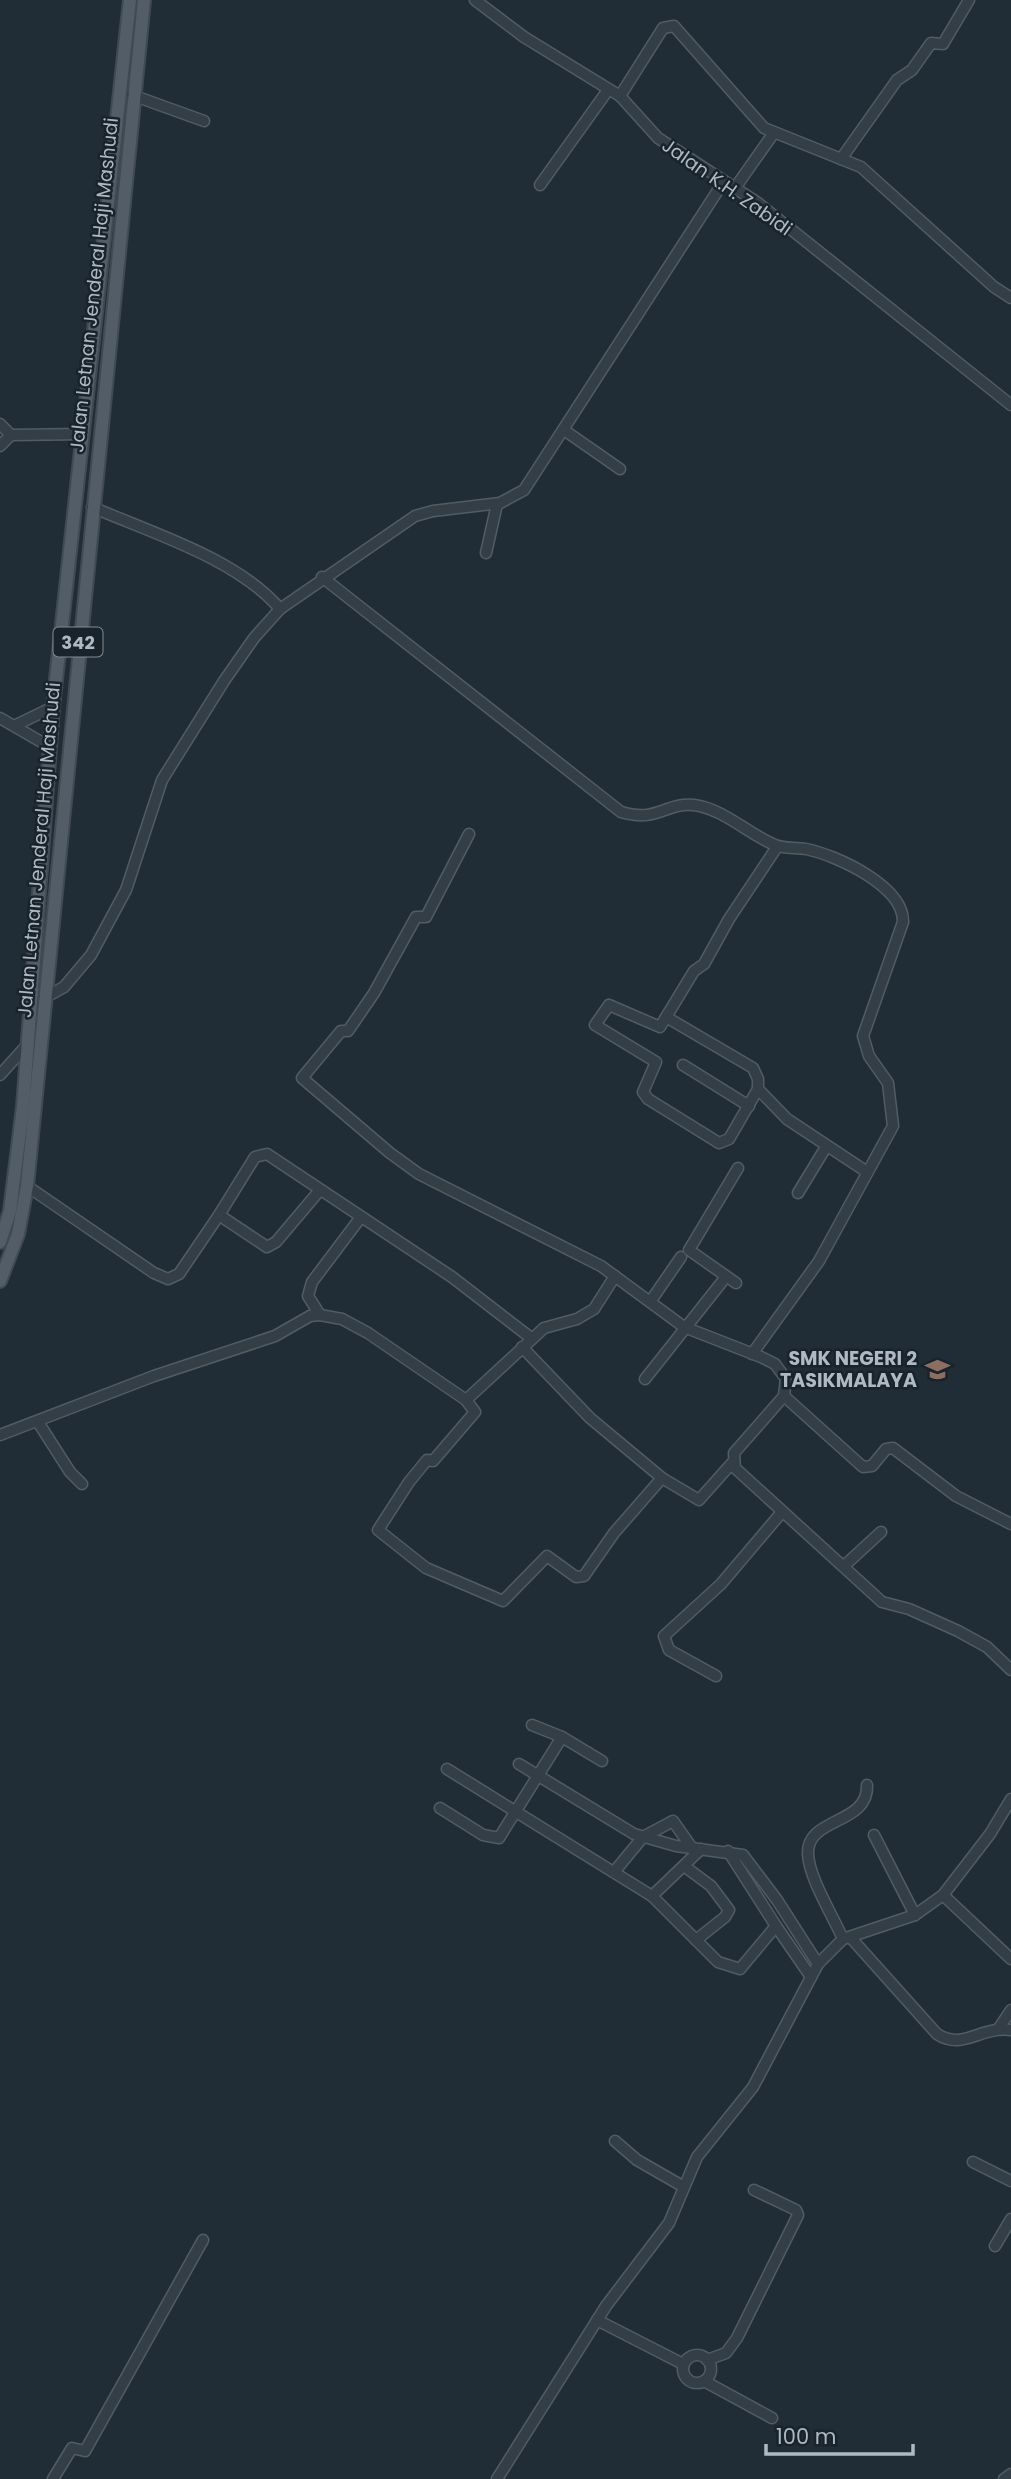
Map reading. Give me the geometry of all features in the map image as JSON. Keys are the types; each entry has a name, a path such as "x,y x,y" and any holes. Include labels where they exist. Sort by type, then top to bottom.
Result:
{"main road":[{"name":"Jalan Letnan Jenderal Haji Mashudi","path":"0,1242 10,1211 23,1107 53,706 85,434 130,0"},
{"name":"Jalan Letnan Jenderal Haji Mashudi","path":"0,1281 18,1234 27,1186 132,94 144,0"}],"street":[{"name":"Jalan K.H. Zabidi","path":"475,0 524,37 620,96 657,138 736,188 1011,405"},
{"path":"841,159 897,80 912,70 931,43 943,44 968,0"},
{"path":"620,96 663,28 674,26 758,122 773,134 841,159 872,175 994,287 1011,298"},
{"path":"540,186 608,90"},
{"path":"132,94 204,121"},
{"path":"736,188 773,134"},
{"path":"44,998 64,987 91,955 126,890 162,780 254,638 280,609 322,578 424,512 497,503 510,500 524,491 724,181"},
{"path":"0,424 11,435"},
{"path":"564,430 620,469"},
{"path":"0,446 11,435 85,434"},
{"path":"486,553 497,503"},
{"path":"92,507 191,550 246,579 269,596 280,609"},
{"path":"322,578 621,811 645,818 683,806 698,806 716,812 777,847 805,849 832,857 870,877 893,896 902,909 903,922 863,1036 869,1056 888,1083 894,1116 893,1126 819,1261 752,1353"},
{"path":"16,725 53,706"},
{"path":"0,718 50,747"},
{"path":"469,834 426,917 416,917 374,993 348,1031 341,1031 302,1078 390,1153 419,1174 601,1266 684,1327 775,1364 786,1379 784,1396 740,1446 733,1463 699,1500 662,1478 590,1419 522,1347"},
{"path":"666,1017 753,1068 758,1079 758,1089 724,1143 712,1140 643,1094 655,1065 653,1059 596,1025 609,1005 657,1028 694,971 704,964 729,919 777,847"},
{"path":"0,1075 26,1045"},
{"path":"683,1065 749,1106"},
{"path":"758,1089 787,1119 867,1172"},
{"path":"798,1193 826,1147"},
{"path":"27,1186 164,1279 179,1274 255,1157 263,1153 462,1285 531,1338"},
{"path":"736,1283 724,1278 694,1256 689,1249 738,1168"},
{"path":"219,1215 267,1247 276,1241 320,1189"},
{"path":"320,1314 308,1296 312,1282 361,1217"},
{"path":"650,1302 681,1256"},
{"path":"466,1400 544,1328 586,1315 615,1276"},
{"path":"645,1379 724,1278"},
{"path":"0,1435 154,1376 275,1336 320,1314 342,1319 368,1333 466,1400 475,1412 433,1461 427,1460 409,1482 378,1530 426,1568 496,1599 508,1599 538,1561 547,1556 576,1577 582,1578 614,1533 662,1478"},
{"path":"784,1396 863,1467 872,1466 886,1449 893,1448 956,1496 1011,1524"},
{"path":"38,1422 70,1472 82,1484"},
{"path":"733,1463 882,1602 909,1609 958,1631 986,1647 1011,1670"},
{"path":"716,1676 669,1650 664,1636 721,1584 782,1511"},
{"path":"844,1566 881,1532"},
{"path":"532,1725 562,1737 601,1761"},
{"path":"440,1808 492,1839 503,1834 562,1737"},
{"path":"519,1764 643,1837 696,1848 728,1851 748,1860 818,1964"},
{"path":"447,1769 652,1896 723,1966 740,1969 776,1926"},
{"path":"867,1785 865,1800 857,1812 814,1835 807,1850 809,1864 847,1939 937,2034 957,2041 986,2029 1011,2030"},
{"path":"497,2479 597,2320 669,2223 702,2149 753,2087 818,1964 847,1939 915,1915 943,1895 990,1834 1011,1799"},
{"path":"614,1872 643,1837 675,1821 696,1848"},
{"path":"874,1835 915,1915"},
{"path":"652,1896 684,1866 696,1848"},
{"path":"728,1851 811,1977"},
{"path":"684,1866 711,1886 729,1910 725,1917 696,1940"},
{"path":"751,1887 762,1880"},
{"path":"943,1895 1011,1959"},
{"path":"765,1909 777,1900"},
{"path":"999,2028 1011,2011"},
{"path":"615,2141 636,2160 684,2187"},
{"path":"973,2162 1011,2181"},
{"path":"683,2364 693,2356 707,2360 726,2353 737,2338 798,2215 796,2210 754,2190"},
{"path":"995,2246 1011,2219"},
{"path":"53,2479 72,2448 85,2451 203,2240"},
{"path":"597,2320 683,2364"},
{"path":"705,2381 711,2368 707,2360"},
{"path":"683,2364 686,2379 693,2383 705,2381 772,2418"},
{"path":"1004,2479 1011,2474"}],"place":[{"name":"SMK NEGERI 2 TASIKMALAYA","path":"937,1369"}]}
